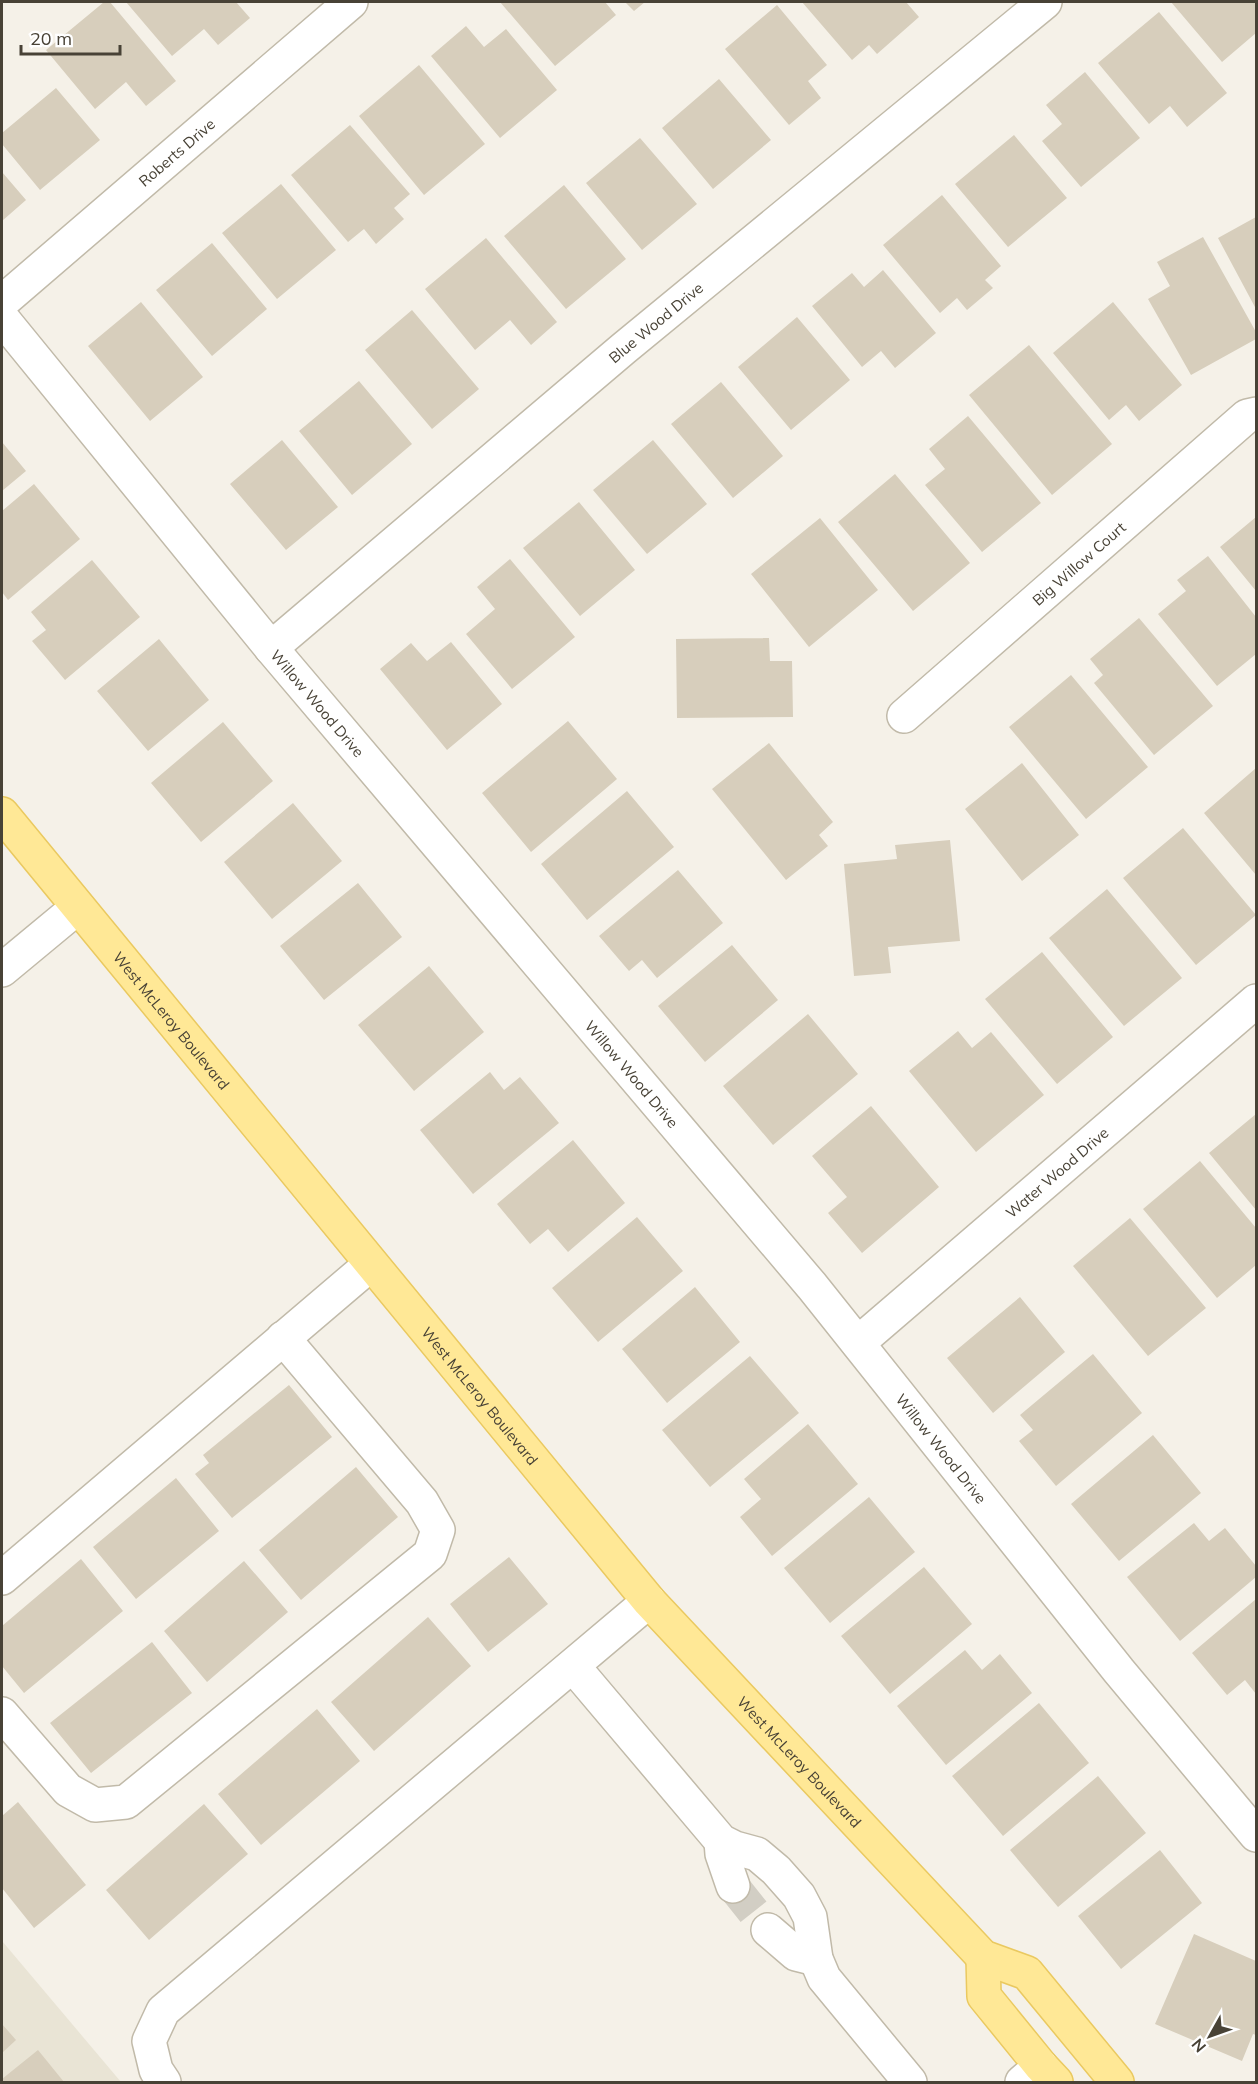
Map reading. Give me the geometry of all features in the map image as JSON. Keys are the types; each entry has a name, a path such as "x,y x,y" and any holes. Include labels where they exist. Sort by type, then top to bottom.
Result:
{"main road":[{"name":"West McLeroy Boulevard","path":"2,814 650,1601 983,1957 1027,1973 1117,2082"},
{"path":"983,1957 984,1996 1039,2077"}],"street":[{"name":"Roberts Drive","path":"2,303 351,2"},
{"name":"Blue Wood Drive","path":"271,648 632,341 1045,2"},
{"name":"Willow Wood Drive","path":"2,318 271,648 804,1277 1119,1671 1257,1835"},
{"name":"Big Willow Court","path":"904,716 1247,416 1257,414"},
{"path":"2,970 78,907"},
{"name":"Water Wood Drive","path":"858,1343 1257,1000"},
{"path":"2,1578 371,1264"},
{"path":"2,1714 68,1790 95,1805 126,1802 430,1554 438,1530 422,1502 283,1338"},
{"path":"164,2082 156,2070 149,2041 163,2011 650,1601"},
{"path":"573,1666 721,1841 735,1848 757,1854 776,1870 798,1896 810,1917 816,1959 824,1978 910,2082"},
{"path":"721,1841 722,1854 733,1886"},
{"path":"768,1930 796,1954 816,1959"}],"shaded area":[{"path":"2,1941 121,2082 2,2082"}],"building":[{"path":"104,2 110,2 176,81 146,106 126,82 95,109 46,50"},
{"path":"126,2 236,2 250,18 218,45 204,29 172,56"},
{"path":"500,2 605,2 616,15 555,66"},
{"path":"625,2 645,2 634,11"},
{"path":"802,2 906,2 919,17 877,54 869,45 852,60"},
{"path":"1171,2 1256,2 1256,33 1222,62"},
{"path":"777,5 827,65 808,81 821,98 789,125 725,49"},
{"path":"1159,12 1227,93 1187,127 1170,106 1149,124 1098,63"},
{"path":"466,26 484,47 506,29 557,90 500,138 431,56"},
{"path":"419,65 485,144 424,195 359,116"},
{"path":"1085,72 1140,138 1081,187 1042,141 1062,124 1046,105"},
{"path":"719,79 771,140 713,189 662,128"},
{"path":"56,88 100,140 40,190 2,144 2,133"},
{"path":"350,125 410,194 394,208 404,219 376,244 364,229 348,242 291,175"},
{"path":"1014,135 1067,198 1008,247 955,184"},
{"path":"640,138 697,204 642,250 586,183"},
{"path":"2,172 26,200 2,221"},
{"path":"281,184 336,250 277,299 222,233"},
{"path":"564,185 626,259 566,309 504,236"},
{"path":"942,195 1001,266 985,280 993,288 967,310 957,298 940,313 883,245"},
{"path":"1256,217 1256,309 1218,238"},
{"path":"1203,237 1256,332 1256,339 1191,375 1148,299 1170,286 1157,262"},
{"path":"486,238 557,322 531,345 510,320 475,350 425,289"},
{"path":"212,243 267,309 212,356 156,290"},
{"path":"883,270 936,333 895,368 881,351 862,367 812,306 852,273 864,287"},
{"path":"141,302 203,377 150,421 88,346"},
{"path":"1113,302 1182,385 1139,421 1126,405 1109,420 1053,353"},
{"path":"412,310 479,389 432,429 365,350"},
{"path":"797,317 850,380 791,430 738,367"},
{"path":"1029,345 1112,444 1052,495 969,395"},
{"path":"359,381 412,444 352,495 299,431"},
{"path":"721,382 783,456 733,498 671,424"},
{"path":"968,416 1041,503 982,552 925,485 945,469 929,449"},
{"path":"282,440 338,507 286,550 230,484"},
{"path":"653,440 707,504 647,554 593,490"},
{"path":"2,442 26,471 2,491"},
{"path":"895,474 970,563 913,611 838,522"},
{"path":"34,484 80,539 8,600 2,592 2,511"},
{"path":"579,502 635,570 580,616 523,548"},
{"path":"1256,517 1256,591 1220,547"},
{"path":"820,518 878,590 809,647 751,574"},
{"path":"1208,556 1256,617 1256,654 1217,686 1158,614 1186,591 1177,580"},
{"path":"510,559 575,637 512,689 466,634 495,609 477,587"},
{"path":"92,560 140,617 65,680 32,641 46,630 31,612"},
{"path":"1139,618 1213,706 1154,755 1094,683 1103,675 1090,659"},
{"path":"769,638 770,661 792,661 793,717 677,718 676,639"},
{"path":"159,639 209,700 148,751 97,691"},
{"path":"451,642 502,704 447,750 380,669 411,643 427,661"},
{"path":"1071,675 1148,767 1086,819 1009,727"},
{"path":"568,721 617,779 531,852 482,793"},
{"path":"223,722 273,781 201,842 151,783"},
{"path":"769,743 833,822 819,835 828,846 786,880 712,789"},
{"path":"1022,763 1079,835 1022,881 965,809"},
{"path":"1256,768 1256,875 1204,813"},
{"path":"627,791 674,847 587,920 541,864"},
{"path":"293,803 342,861 272,919 224,862"},
{"path":"1183,828 1256,915 1196,965 1123,878"},
{"path":"950,840 960,941 888,947 891,973 854,976 844,864 897,859 895,845"},
{"path":"678,870 723,923 657,978 642,960 629,971 599,936"},
{"path":"358,883 402,937 324,1000 280,946"},
{"path":"1107,889 1182,978 1124,1026 1049,938"},
{"path":"732,945 778,1000 705,1062 658,1006"},
{"path":"1042,952 1113,1037 1057,1084 985,999"},
{"path":"429,966 484,1032 414,1091 358,1025"},
{"path":"808,1014 858,1074 773,1145 723,1086"},
{"path":"958,1031 972,1048 991,1032 1044,1095 976,1152 909,1071"},
{"path":"490,1072 504,1090 520,1077 559,1123 473,1194 420,1130"},
{"path":"871,1106 939,1187 862,1253 828,1213 847,1197 812,1156"},
{"path":"1256,1114 1256,1210 1209,1153"},
{"path":"573,1140 625,1203 568,1252 548,1229 530,1244 497,1204"},
{"path":"1200,1161 1256,1228 1256,1265 1217,1298 1143,1209"},
{"path":"637,1217 683,1271 598,1342 552,1288"},
{"path":"1130,1218 1206,1308 1148,1356 1073,1266"},
{"path":"695,1287 740,1342 667,1403 622,1349"},
{"path":"1020,1297 1065,1352 993,1413 947,1358"},
{"path":"1093,1354 1142,1413 1056,1486 1019,1441 1033,1430 1020,1415"},
{"path":"750,1356 799,1413 710,1487 662,1430"},
{"path":"289,1385 332,1437 232,1518 195,1474 209,1463 203,1455"},
{"path":"808,1424 858,1484 772,1556 740,1517 761,1499 744,1479"},
{"path":"1153,1435 1201,1493 1119,1561 1071,1504"},
{"path":"356,1467 398,1517 301,1600 259,1550"},
{"path":"176,1478 219,1531 136,1599 93,1547"},
{"path":"869,1497 915,1552 830,1623 784,1568"},
{"path":"1194,1523 1209,1541 1225,1528 1256,1566 1256,1577 1180,1641 1127,1577"},
{"path":"509,1557 548,1604 488,1652 450,1604"},
{"path":"81,1559 123,1611 24,1693 2,1666 2,1626"},
{"path":"244,1561 288,1612 207,1682 164,1631"},
{"path":"924,1567 972,1624 890,1694 841,1636"},
{"path":"1256,1599 1256,1694 1245,1680 1227,1695 1192,1653"},
{"path":"428,1617 471,1666 374,1751 331,1702"},
{"path":"152,1642 192,1693 91,1773 50,1723"},
{"path":"965,1650 982,1670 1000,1654 1032,1693 946,1765 897,1706"},
{"path":"1039,1703 1089,1763 1003,1836 952,1776"},
{"path":"317,1709 360,1761 261,1845 218,1794"},
{"path":"1098,1776 1146,1833 1058,1907 1010,1850"},
{"path":"18,1802 86,1885 34,1928 2,1888 2,1816"},
{"path":"204,1804 248,1854 149,1940 106,1890"},
{"path":"1160,1850 1202,1903 1121,1969 1078,1916"},
{"path":"1194,1934 1256,1961 1256,2035 1253,2034 1242,2061 1155,2024"},
{"path":"2,2024 16,2040 2,2053"},
{"path":"38,2050 64,2082 2,2082 2,2079"}],"tunnel":[{"path":"733,1886 768,1930"}]}
